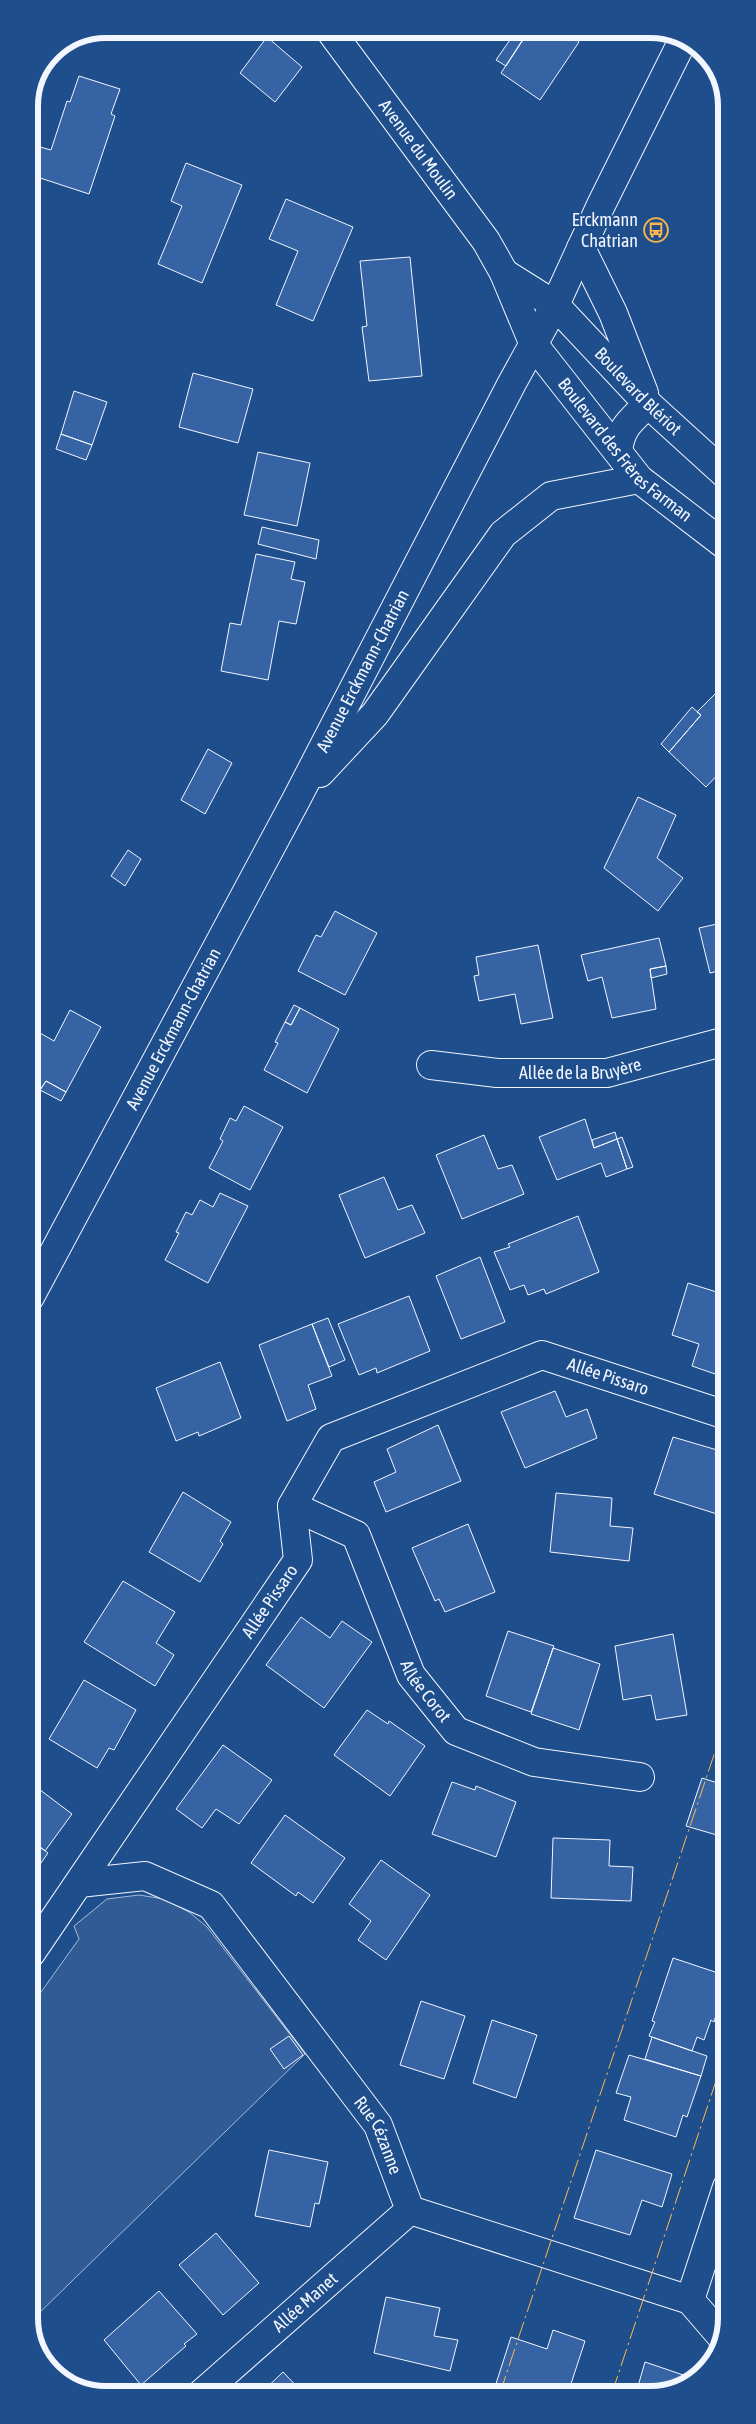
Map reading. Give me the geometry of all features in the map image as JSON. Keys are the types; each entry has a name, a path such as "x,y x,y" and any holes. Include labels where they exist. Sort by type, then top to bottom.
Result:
{"street":[{"name":"Avenue du Moulin","path":"335,37 486,241 504,273 534,345"},
{"name":"Avenue Erckmann-Chatrian","path":"37,1284 296,800 512,383 555,305 581,248 681,46"},
{"path":"581,248 613,313 648,404 623,428 618,451"},
{"name":"Avenue du Moulin","path":"504,273 555,305"},
{"name":"Boulevard Blériot","path":"555,305 648,404 718,468"},
{"name":"Boulevard des Frères Farman","path":"534,345 640,479 718,540"},
{"path":"296,800 375,714 503,534 552,496 640,479"},
{"name":"Allée de la Bruyère","path":"431,1065 497,1073 607,1073 718,1043"},
{"name":"Allée Pissaro","path":"37,1944 298,1560 292,1506 331,1438 542,1355 718,1412"},
{"name":"Allée Corot","path":"292,1506 356,1535 411,1675 456,1731 534,1762 640,1777"},
{"name":"Rue Cézanne","path":"79,1882 145,1876 211,1905 378,2126 410,2210"},
{"path":"410,2210 690,2300 717,2331"},
{"name":"Allée Manet","path":"210,2386 410,2210"},
{"path":"690,2300 718,2214"}],"shaded area":[{"path":"139,1895 164,1899 189,1912 207,1927 305,2054 37,2315 37,1998 79,1939 74,1926 107,1899"}],"building":[{"path":"267,37 302,67 275,102 240,73"},
{"path":"511,38 520,38 523,40 506,66 496,60"},
{"path":"524,38 573,38 579,42 540,100 501,73"},
{"path":"79,76 120,89 111,114 115,116 89,194 37,177 37,156 40,147 51,150 67,101 70,102"},
{"path":"186,163 242,185 202,283 158,264 182,206 171,201"},
{"path":"286,199 353,227 313,321 276,305 298,251 269,239"},
{"path":"410,257 422,376 369,381 362,327 367,326 360,261"},
{"path":"193,373 253,389 238,443 179,427"},
{"path":"74,391 107,402 92,445 61,434"},
{"path":"61,434 92,445 86,460 56,449"},
{"path":"258,452 310,463 297,526 244,515"},
{"path":"262,527 319,540 316,559 258,544"},
{"path":"256,554 295,562 291,579 305,582 296,624 279,621 268,680 221,671 230,623 241,625"},
{"path":"718,691 718,774 706,787 669,752 701,715 697,712"},
{"path":"692,707 701,715 669,752 661,744"},
{"path":"208,749 232,763 205,814 181,800"},
{"path":"638,797 676,815 657,858 683,878 658,911 604,868"},
{"path":"128,850 141,859 125,886 111,876"},
{"path":"335,911 377,933 345,995 298,971 316,935 321,937"},
{"path":"718,924 718,971 710,973 699,928"},
{"path":"659,938 666,966 650,969 656,1009 612,1018 602,977 588,981 581,955"},
{"path":"538,945 553,1018 521,1024 515,994 479,1001 474,976 479,975 476,957"},
{"path":"666,966 667,974 651,978 650,969"},
{"path":"294,1005 300,1008 291,1025 285,1022"},
{"path":"300,1008 339,1029 307,1093 264,1070 278,1043 275,1042 285,1022 291,1025"},
{"path":"70,1010 101,1027 66,1092 46,1081 40,1090 37,1088 37,1038 40,1033 54,1041"},
{"path":"46,1081 66,1092 61,1101 40,1090"},
{"path":"244,1106 283,1127 250,1190 209,1168 223,1141 220,1139 230,1118 236,1121"},
{"path":"585,1119 594,1148 617,1139 627,1169 606,1177 601,1163 557,1180 539,1137"},
{"path":"615,1132 617,1139 594,1148 592,1140"},
{"path":"484,1135 498,1169 512,1165 524,1194 462,1219 436,1155"},
{"path":"622,1137 633,1167 627,1169 617,1139"},
{"path":"384,1177 398,1210 412,1205 425,1233 365,1258 339,1195"},
{"path":"220,1193 248,1206 208,1283 165,1260 179,1233 176,1232 186,1212 192,1215 200,1200 213,1207"},
{"path":"578,1216 599,1272 546,1294 544,1289 528,1295 524,1285 510,1290 494,1252 510,1247 508,1244"},
{"path":"480,1257 505,1322 461,1339 436,1276"},
{"path":"688,1283 718,1292 718,1375 692,1366 699,1344 672,1335"},
{"path":"409,1296 430,1351 377,1373 376,1368 359,1375 338,1324"},
{"path":"328,1318 345,1360 329,1367 312,1324"},
{"path":"312,1324 332,1376 308,1385 316,1409 287,1421 259,1345"},
{"path":"220,1362 241,1418 199,1436 198,1432 176,1441 156,1388"},
{"path":"555,1391 566,1417 587,1409 597,1438 525,1468 501,1412"},
{"path":"438,1425 461,1481 386,1512 374,1482 396,1472 387,1449"},
{"path":"673,1437 717,1450 715,1454 718,1455 718,1514 654,1494"},
{"path":"183,1492 231,1522 220,1541 223,1544 200,1582 149,1552"},
{"path":"556,1493 612,1498 610,1526 633,1528 629,1561 550,1552"},
{"path":"468,1524 495,1592 445,1612 439,1599 435,1601 412,1548"},
{"path":"123,1581 175,1612 156,1643 174,1655 155,1686 84,1642"},
{"path":"301,1617 330,1638 342,1621 372,1642 324,1708 266,1665"},
{"path":"508,1631 554,1646 531,1712 486,1696"},
{"path":"673,1634 687,1715 656,1720 651,1695 623,1700 615,1646"},
{"path":"553,1648 600,1664 579,1730 531,1714"},
{"path":"84,1680 136,1710 114,1750 109,1748 97,1768 49,1739"},
{"path":"367,1710 388,1724 389,1721 425,1746 390,1796 334,1755"},
{"path":"223,1745 272,1780 239,1824 216,1809 202,1828 176,1809"},
{"path":"702,1778 718,1783 718,1835 686,1826"},
{"path":"452,1782 475,1790 476,1786 516,1802 496,1857 432,1834"},
{"path":"37,1788 72,1814 45,1851 37,1845"},
{"path":"285,1815 345,1858 313,1903 298,1892 296,1896 251,1863"},
{"path":"553,1838 610,1840 609,1866 633,1867 631,1901 551,1898"},
{"path":"37,1845 48,1853 37,1869"},
{"path":"381,1860 430,1895 386,1960 358,1940 371,1921 349,1904"},
{"path":"673,1958 718,1973 718,2008 714,2022 711,2020 704,2040 697,2037 692,2051 649,2036 655,2022 652,2021"},
{"path":"421,2001 465,2016 444,2079 400,2065"},
{"path":"492,2020 537,2035 516,2098 473,2083"},
{"path":"289,2036 303,2055 284,2069 270,2049"},
{"path":"652,2037 707,2056 701,2076 645,2059"},
{"path":"629,2055 701,2076 687,2117 683,2115 676,2137 624,2120 631,2097 616,2093"},
{"path":"269,2150 328,2162 319,2204 315,2203 310,2227 255,2216"},
{"path":"596,2150 672,2174 662,2207 642,2200 630,2235 574,2218"},
{"path":"216,2233 259,2283 223,2315 179,2265"},
{"path":"159,2291 197,2334 141,2385 104,2340"},
{"path":"386,2297 440,2308 434,2336 458,2340 450,2371 374,2353"},
{"path":"553,2330 585,2341 570,2386 495,2386 511,2337 547,2349"},
{"path":"645,2362 686,2376 659,2386 638,2386"},
{"path":"283,2372 296,2386 268,2386"}],"power":[{"path":"502,2386 718,1743"},
{"path":"614,2386 718,2075"}],"place":[{"name":"Erckmann Chatrian","path":"656,230"}]}
